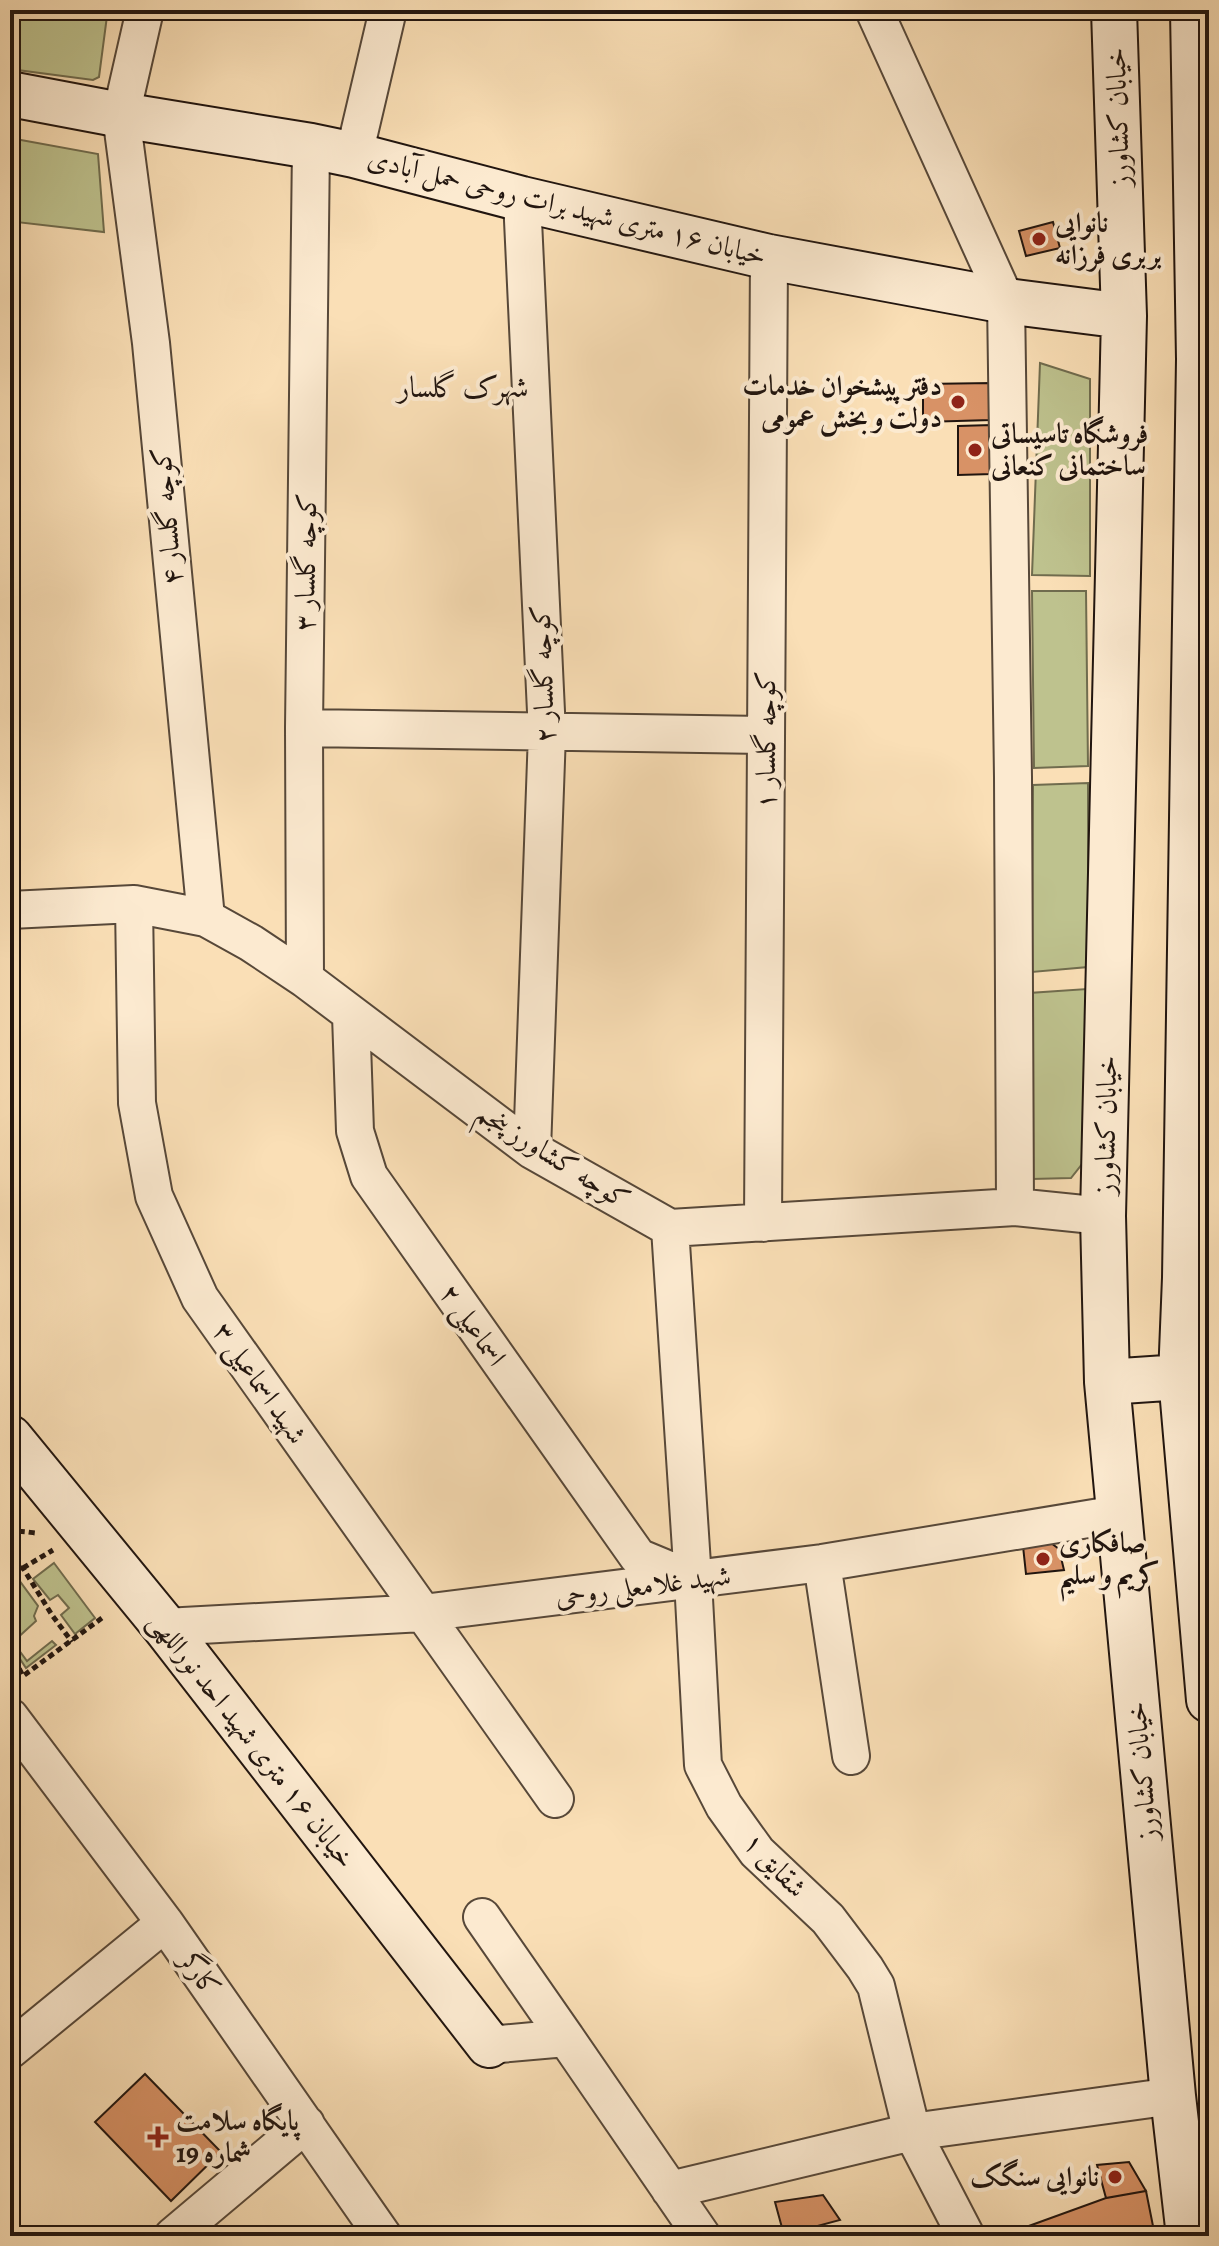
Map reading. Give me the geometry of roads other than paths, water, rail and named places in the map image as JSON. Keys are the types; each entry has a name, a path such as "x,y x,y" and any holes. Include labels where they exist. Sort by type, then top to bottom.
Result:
{"main road":[{"name":"خیابان کشاورز","path":"1114,10 1124,316 1103,1216 1107,1382 1173,2096 1189,2236"},
{"path":"1193,10 1204,362 1197,1277 1181,1377 1209,1700"},
{"name":"خیابان ۱۶ متری شهید برات روحی حمل آبادی","path":"10,94 354,155 522,199 769,257 1006,301 1124,316"},
{"path":"1107,1382 1181,1377"},
{"name":"خیابان ۱۶ متری شهید احد نوراللهی","path":"11,1442 165,1627 489,2045"}],"street":[{"path":"121,115 145,10"},
{"path":"354,155 388,10"},
{"path":"874,10 1006,301 1015,1207"},
{"name":"کوچه گلسار ۴","path":"121,115 151,343 206,918"},
{"name":"کوچه گلسار ۳","path":"305,979 304,728 311,146"},
{"name":"کوچه گلسار ۲","path":"522,199 547,733 532,1150"},
{"name":"کوچه گلسار ۱","path":"763,1223 769,257"},
{"path":"304,728 766,735"},
{"name":"کوچه کشاورز پنجم","path":"10,910 134,904 206,918 305,979 532,1150 670,1228"},
{"name":"شهید اسماعیلی ۳","path":"134,904 137,1103 154,1196 200,1298 555,1799"},
{"name":"اسماعیلی ۲","path":"351,1015 355,1131 369,1176 638,1557 693,1580"},
{"path":"670,1228 1015,1207 1103,1216"},
{"name":"شقایق ۱","path":"670,1228 703,1765 724,1806 757,1852 828,1919 876,1986 912,2132 966,2236"},
{"name":"شهید غلامعلی روحی","path":"165,1627 423,1613 822,1563 1118,1514"},
{"path":"822,1563 851,1756"},
{"name":"کارگر","path":"10,1717 165,1923 383,2236"},
{"path":"482,1917 702,2236"},
{"path":"10,2050 165,1923"},
{"path":"489,2045 566,2038"},
{"path":"670,2190 912,2132 1173,2096"},
{"path":"173,2236 306,2124"}],"place":[{"name":"نانوایی بربری فرزانه","path":"1039,239"},
{"name":"دفتر پیشخوان خدمات دولت و بخش عمومی","path":"958,402"},
{"name":"فروشگاه تاسیساتی ساختمانی کنعانی","path":"975,450"},
{"name":"صافکاری کریم و سلیم","path":"1043,1559"},
{"name":"پایگاه سلامت شماره 19","path":"158,2137"},
{"name":"نانوایی سنگک","path":"1115,2177"}],"district":[{"name":"شهرک گلسار","path":"463,387"}]}
